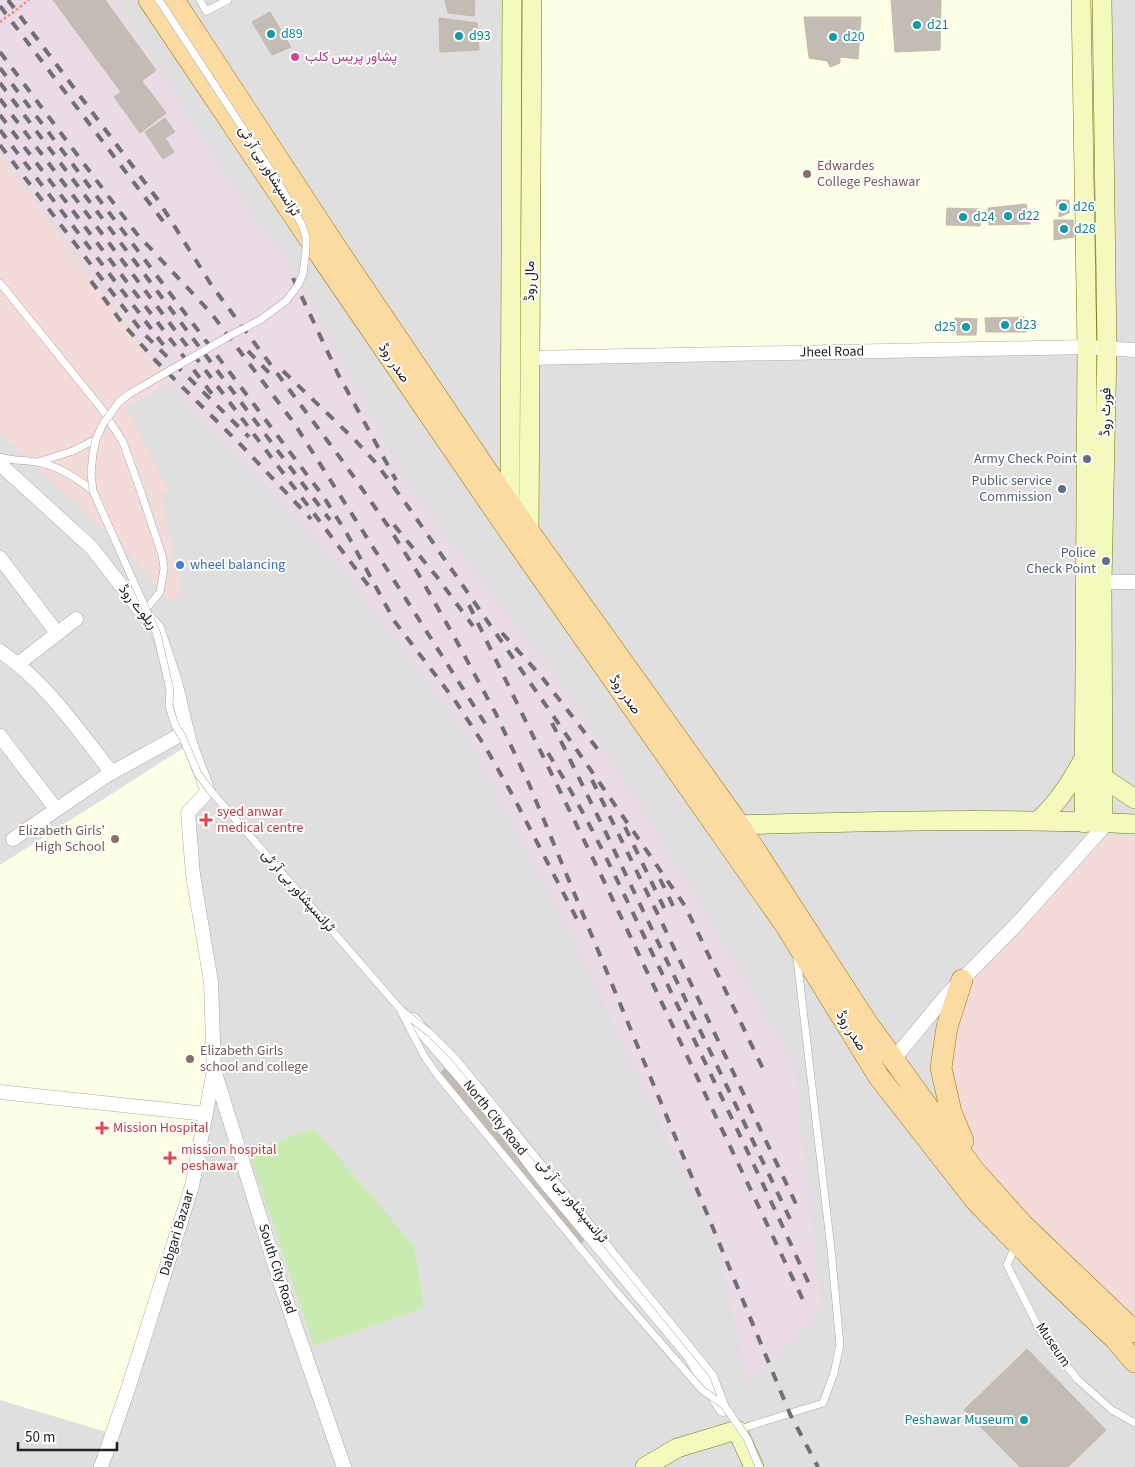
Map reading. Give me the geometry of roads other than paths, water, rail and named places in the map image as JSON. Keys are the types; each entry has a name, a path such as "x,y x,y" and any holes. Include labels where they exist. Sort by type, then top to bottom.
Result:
{"main road":[{"name":"صدر روڈ","path":"149,0 332,273 520,533 738,825 867,1023 973,1169 1022,1225 1135,1332"},
{"name":"صدر روڈ","path":"174,0 335,246 510,505 531,561 795,940 879,1077 976,1201 1016,1244 1115,1339 1135,1362"},
{"path":"962,980 947,1027 941,1068 951,1112 973,1169"}],"street":[{"name":"مال روڈ","path":"510,505 512,0"},
{"name":"مال روڈ","path":"520,533 529,358 532,0"},
{"name":"فورٹ روڈ","path":"1081,0 1086,347 1084,822"},
{"name":"فورٹ روڈ","path":"1102,0 1107,349 1102,582 1102,777 1105,823"},
{"name":"Jheel Road","path":"529,358 1086,347 1135,350"},
{"name":"ریلوے روڈ","path":"0,464 92,548 142,614 157,628 175,682 187,731 208,790"},
{"path":"0,558 57,633"},
{"path":"1102,582 1135,582"},
{"path":"18,664 76,619"},
{"path":"0,651 18,664 52,698 112,773"},
{"path":"13,839 112,773 187,731"},
{"path":"0,736 56,809"},
{"path":"1038,821 1064,793 1084,757"},
{"path":"1102,777 1135,799"},
{"name":"Dabgari Bazaar","path":"101,1467 129,1386 192,1186 214,1070 211,982 193,875 188,813 208,790"},
{"name":"North City Road","path":"208,790 315,906 484,1102 543,1179 692,1356 702,1376 737,1430 754,1467"},
{"path":"738,825 892,820 1135,824"},
{"path":"893,1060 945,997 1016,925 1105,823"},
{"name":"South City Road","path":"214,1070 282,1288 344,1467"},
{"path":"0,1092 206,1114"},
{"path":"644,1467 677,1448 737,1430"}],"lane":[{"name":"ٹرانسپشاور بی آر ٹی","path":"159,0 273,174 294,209 306,237 306,263 298,285 286,301 260,320 128,394 110,412 96,439 92,464 93,492 157,634 170,690 169,706 173,719 198,774 215,796 401,1010 430,1033 456,1059 713,1375 725,1406 748,1440 759,1467"},
{"path":"200,0 206,11 228,0"},
{"path":"0,283 101,408 126,450 159,547 164,568 160,592 142,614"},
{"name":"ٹرانسپشاور بی آر ٹی","path":"37,462 73,451 96,439"},
{"name":"ٹرانسپشاور بی آر ٹی","path":"0,458 37,462 65,472 82,482 93,492"},
{"path":"737,1430 823,1403 834,1373 840,1345 831,1249 795,940"},
{"name":"ٹرانسپشاور بی آر ٹی","path":"401,1010 424,1056 439,1077 614,1290 702,1390 725,1406"},
{"name":"Museum","path":"1016,1244 1007,1265 1042,1332 1076,1379 1112,1410 1135,1423"}],"railway":[{"path":"8,0 158,200 212,286 344,463 388,526 419,575 456,640 496,714 529,784 790,1414 818,1467"},
{"path":"0,6 169,229"},
{"path":"0,52 136,233 211,313 294,423 486,725"},
{"path":"0,68 323,496 346,532 395,622 456,702 486,748 581,927"},
{"path":"0,83 330,520"},
{"path":"0,99 371,589"},
{"path":"0,115 212,394"},
{"path":"0,130 165,347"},
{"path":"0,145 143,333 249,437"},
{"path":"293,278 338,374 396,480"},
{"path":"91,281 123,324 155,360 243,447 311,519"},
{"path":"248,351 274,378"},
{"path":"283,371 354,439 376,463 685,906 766,1075"},
{"path":"394,525 437,577 473,626"},
{"path":"469,605 602,877 804,1302"},
{"path":"502,633 541,676 599,751"},
{"path":"552,723 792,1223"},
{"path":"548,753 592,829 734,1122 809,1284"},
{"path":"592,780 797,1206"},
{"path":"625,827 668,916"},
{"path":"660,879 676,912"}],"place":[{"name":"d21","path":"917,25"},
{"name":"d89","path":"271,34"},
{"name":"d93","path":"459,36"},
{"name":"d20","path":"833,37"},
{"name":"پشاور پریس کلب","path":"295,57"},
{"name":"Edwardes College Peshawar","path":"807,174"},
{"name":"d26","path":"1063,207"},
{"name":"d22","path":"1008,216"},
{"name":"d24","path":"963,217"},
{"name":"d28","path":"1064,229"},
{"name":"d23","path":"1005,325"},
{"name":"d25","path":"966,327"},
{"name":"Army Check Point","path":"1087,459"},
{"name":"Public service Commission","path":"1062,489"},
{"name":"Police Check Point","path":"1106,561"},
{"name":"wheel balancing","path":"180,565"},
{"name":"syed anwar medical centre","path":"206,820"},
{"name":"Elizabeth Girls' High School","path":"115,839"},
{"name":"Elizabeth Girls school and college","path":"190,1059"},
{"name":"Mission Hospital","path":"102,1128"},
{"name":"mission hospital peshawar","path":"170,1158"},
{"name":"Peshawar Museum","path":"1024,1420"}]}
